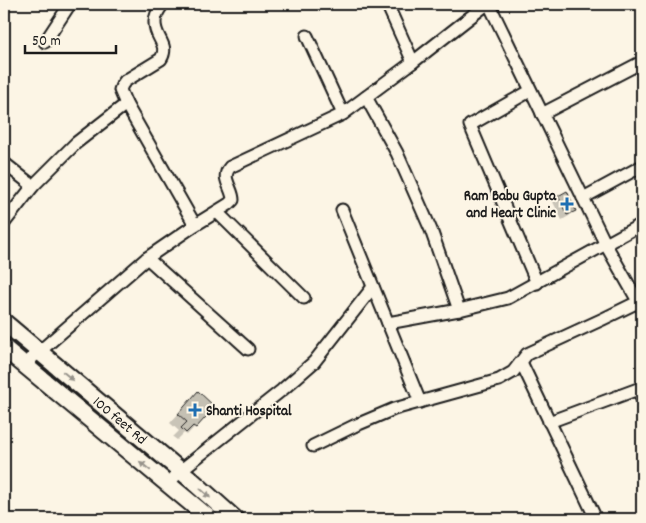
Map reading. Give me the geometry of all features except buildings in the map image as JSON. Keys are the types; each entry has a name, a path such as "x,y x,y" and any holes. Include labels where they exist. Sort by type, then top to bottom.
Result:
{"main road":[{"name":"100 feet Rd","path":"4,322 235,519"},
{"path":"4,348 210,519"}],"street":[{"path":"45,42 70,4"},
{"path":"163,4 157,13 155,21 156,31 164,47 164,55 161,60 125,81 120,90 126,104 195,225"},
{"path":"387,4 413,62"},
{"path":"24,365 147,258 229,204 233,200 226,177 226,171 230,167 344,114 488,4 606,245 641,303 527,354 513,372 499,380 394,409 313,446"},
{"path":"307,36 344,114"},
{"path":"542,114 642,62"},
{"path":"530,91 470,126 537,283"},
{"path":"366,97 405,170 431,230 459,310"},
{"path":"4,223 33,186 76,142 126,104"},
{"path":"4,163 33,186"},
{"path":"583,198 642,166"},
{"path":"342,210 420,402"},
{"path":"217,212 304,298"},
{"path":"388,323 459,310 508,298 642,224"},
{"path":"147,258 248,349"},
{"path":"168,484 180,471 282,390 314,362 374,287"},
{"path":"521,362 596,519"},
{"path":"549,422 638,389 642,399"}],"place":[{"name":"Ram Babu Gupta and Heart Clinic","path":"567,204"},
{"name":"Shanti Hospital","path":"195,410"}]}
